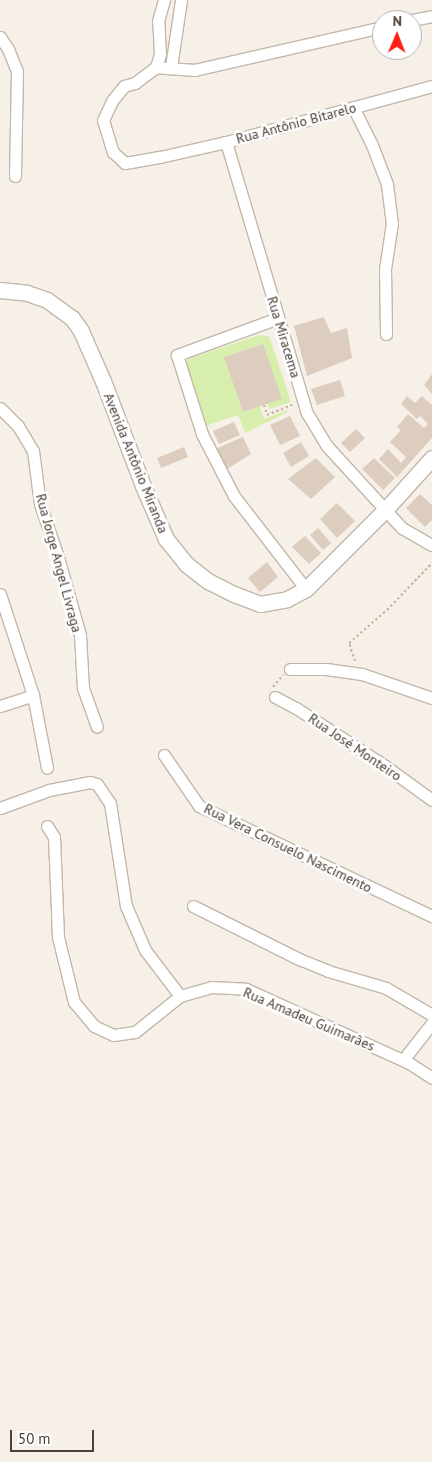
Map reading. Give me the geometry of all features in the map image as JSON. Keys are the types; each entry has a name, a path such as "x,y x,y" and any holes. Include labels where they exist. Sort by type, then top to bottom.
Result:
{"street":[{"path":"164,0 158,21 160,54 156,67 196,70 372,29"},
{"path":"171,67 182,0"},
{"path":"0,37 8,49 17,71 15,176"},
{"name":"Rua Antônio Bitarelo","path":"156,67 135,83 124,86 112,101 103,120 113,152 125,163 160,158 226,142 432,86"},
{"path":"353,107 372,145 387,184 392,223 385,269 386,334"},
{"name":"Rua Miracema","path":"226,142 307,413 327,446 402,528 432,545"},
{"name":"Avenida Antônio Miranda","path":"0,290 27,293 47,300 72,318 81,331 103,381 143,486 166,539 186,564 208,581 260,604 287,599 306,589 385,510 432,458"},
{"path":"278,318 177,355 202,434 234,496 306,589"},
{"name":"Rua Jorge Angel Livraga","path":"0,408 18,426 33,452 40,504 80,635 83,688 97,727"},
{"path":"0,594 33,695 40,723 46,768"},
{"path":"290,669 326,669 362,674 432,698"},
{"path":"0,706 33,695"},
{"name":"Rua José Monteiro","path":"275,697 296,708 385,766 432,800"},
{"name":"Rua Vera Consuelo Nascimento","path":"164,755 199,806 432,916"},
{"path":"0,808 49,790 90,782 97,784 110,803 126,906 145,950 180,996"},
{"name":"Rua Amadeu Guimarães","path":"47,826 54,836 58,937 74,1002 94,1026 112,1036 135,1032 180,996 211,988 246,989 403,1060 432,1078"},
{"path":"193,906 299,959 386,988 432,1015"},
{"path":"403,1060 432,1023"}],"path":[{"path":"264,405 267,415 287,407"},
{"path":"362,674 352,656 349,643 387,610 432,563"},
{"path":"275,697 271,692 273,686 290,669"}],"green space":[{"path":"259,335 268,336 271,341 291,402 269,409 267,404 281,399 263,344 225,357 243,412 260,406 264,419 287,410 288,412 245,433 238,415 202,427 184,364 188,359"}],"building":[{"path":"324,317 331,333 347,328 352,358 307,376 294,326"},
{"path":"263,344 282,399 243,412 224,357"},
{"path":"432,374 432,394 424,385"},
{"path":"340,380 345,396 317,405 311,389"},
{"path":"407,396 415,403 422,396 432,405 432,438 397,477 379,459 388,449 401,463 406,457 390,442 401,430 397,427 408,414 424,428 428,424 420,416 417,419 401,404"},
{"path":"290,416 300,436 280,445 270,425"},
{"path":"234,422 240,435 219,444 213,431"},
{"path":"356,429 365,438 350,452 341,443"},
{"path":"243,437 251,454 224,471 213,450"},
{"path":"301,442 309,456 291,467 283,453"},
{"path":"184,447 188,457 161,468 157,458"},
{"path":"316,458 335,477 311,499 288,479"},
{"path":"374,458 395,478 383,490 362,469"},
{"path":"420,494 432,505 432,520 425,527 406,508"},
{"path":"337,503 355,521 337,538 320,519"},
{"path":"318,528 331,543 323,550 310,535"},
{"path":"305,536 321,553 309,564 292,547"},
{"path":"267,562 278,577 260,592 248,578"}]}
